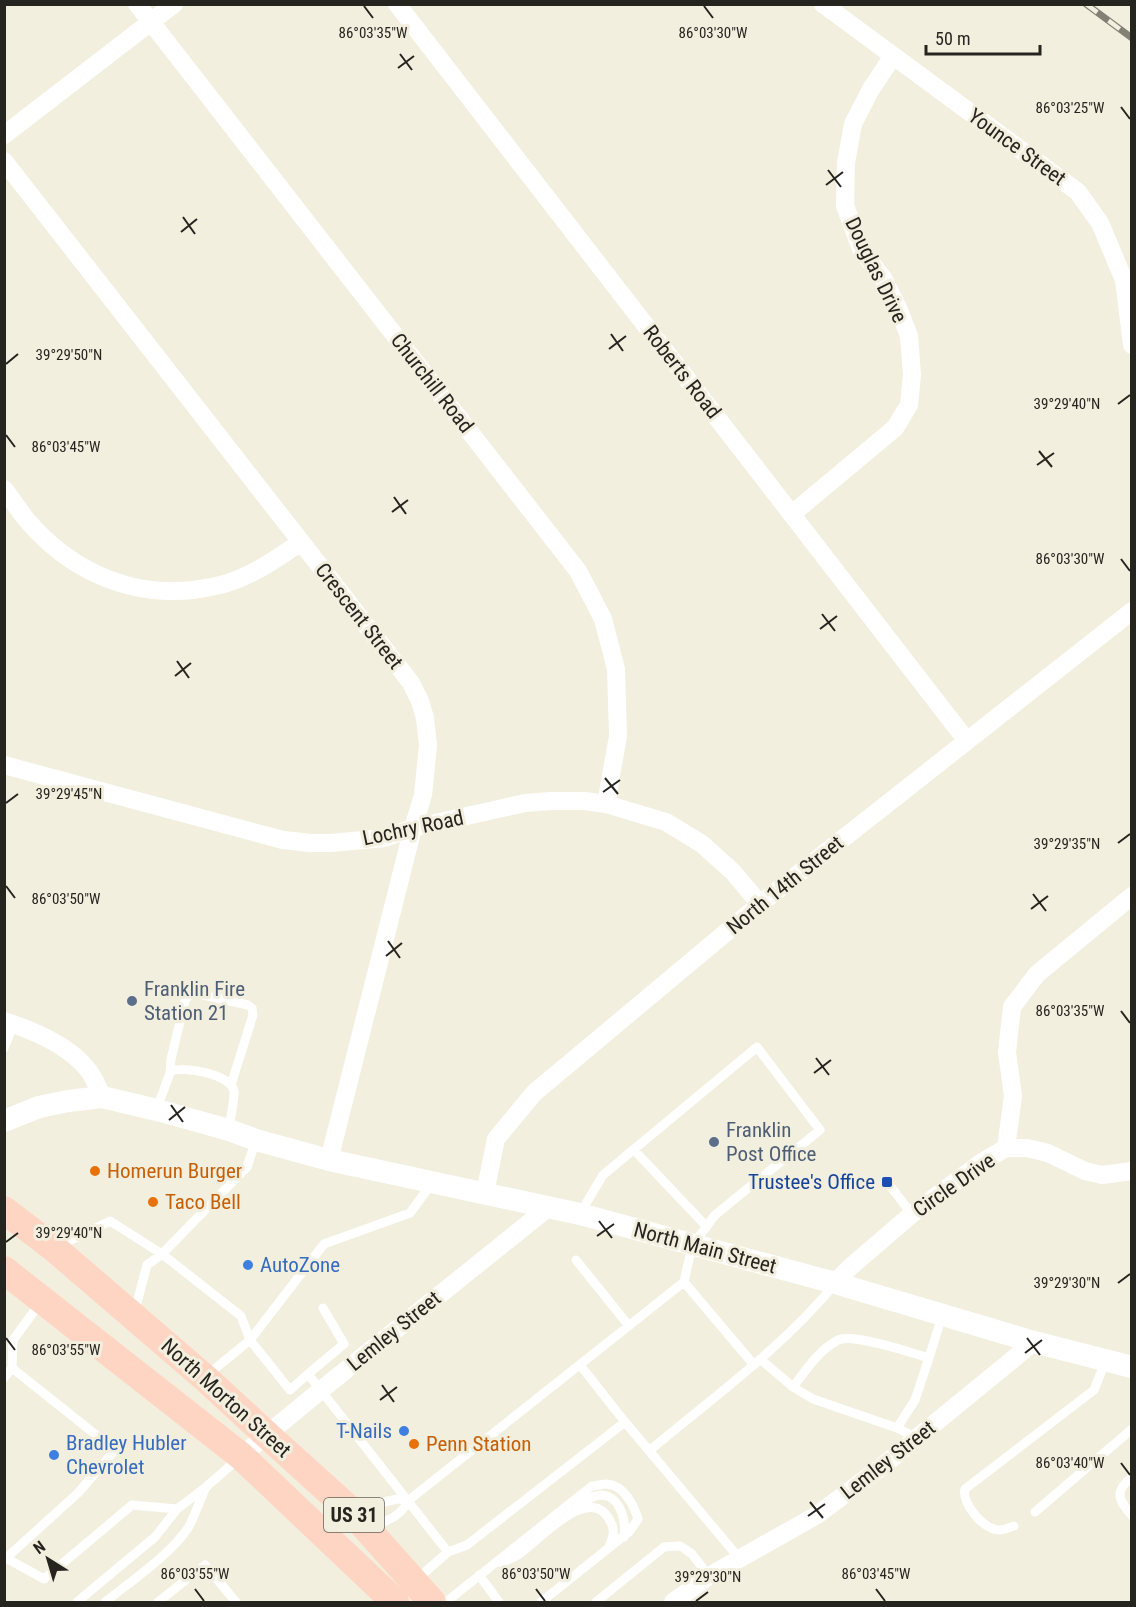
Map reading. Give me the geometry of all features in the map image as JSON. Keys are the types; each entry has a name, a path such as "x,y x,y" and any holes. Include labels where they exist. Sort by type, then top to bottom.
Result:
{"main road":[{"name":"North Morton Street","path":"4,1210 55,1249 205,1378 358,1520 405,1592"},
{"name":"North Morton Street","path":"4,1270 241,1456 291,1503 405,1592 432,1602"},
{"path":"291,1503 305,1502 333,1524 346,1530 358,1520"}],"street":[{"name":"Churchill Road","path":"136,4 578,571 603,619 616,669 618,736 606,804"},
{"path":"4,135 174,4"},
{"name":"Roberts Road","path":"397,4 967,741"},
{"name":"Younce Street","path":"823,4 1078,192 1100,223 1124,280 1131,345"},
{"name":"Douglas Drive","path":"792,514 895,428 909,405 912,375 909,336 883,278 862,251 845,206 846,163 853,124 871,89 893,56"},
{"name":"Crescent Street","path":"4,162 401,670 420,701 425,718 428,746 423,795 328,1160"},
{"path":"4,489 49,543 71,560 95,574 119,583 152,590 177,591 232,582 271,563 301,542"},
{"name":"North 14th Street","path":"485,1193 496,1139 534,1093 760,904 1131,612"},
{"name":"Lochry Road","path":"4,765 283,840 310,843 384,838 413,828 525,803 585,801 606,804 666,822 702,844 734,872 760,904"},
{"name":"Circle Drive","path":"835,1283 912,1214 982,1162 1006,1148 1013,1096 1007,1052 1012,1006 1037,974 1131,896"},
{"path":"9,1022 67,1050 84,1065 96,1081 102,1097"},
{"name":"North Main Street","path":"5,1117 68,1101 102,1097 229,1130 328,1160 580,1214 835,1283 1034,1342 1131,1366"},
{"path":"1006,1148 1028,1148 1048,1153 1085,1172 1102,1175 1131,1171"},
{"name":"Lemley Street","path":"241,1456 549,1207"},
{"name":"Lemley Street","path":"673,1602 690,1594 709,1576 817,1515 917,1438 1034,1342"}],"lane":[{"path":"157,1110 171,1071 171,1059 185,1001 194,993 248,1005 252,1008 253,1015 231,1085"},
{"path":"4,1048 9,1022"},
{"path":"358,1520 388,1520 403,1511 409,1500 684,1282 692,1246 715,1215 820,1130 757,1047 603,1175 580,1214"},
{"path":"171,1071 187,1068 206,1072 231,1085 234,1092 229,1130"},
{"path":"133,1316 147,1265 162,1254 247,1167 256,1140"},
{"path":"634,1150 706,1226"},
{"path":"887,1182 912,1214"},
{"path":"205,1378 250,1340 324,1244 410,1212 432,1183"},
{"path":"55,1249 110,1221 162,1254 241,1316 250,1340 290,1390 344,1344 323,1308"},
{"path":"576,1260 629,1326"},
{"path":"684,1282 757,1362 793,1387 813,1399 897,1428 917,1438"},
{"path":"649,1451 757,1362 815,1307 835,1283"},
{"path":"4,1378 12,1368 9,1340 42,1299"},
{"path":"897,1428 915,1400 942,1316"},
{"path":"793,1387 820,1353 840,1339 860,1339 929,1358"},
{"path":"1014,1526 999,1531 990,1528 969,1508 964,1494 965,1489 1094,1390 1107,1360"},
{"path":"580,1365 739,1558"},
{"path":"12,1368 115,1450 78,1493 5,1559 44,1579 132,1505 177,1509"},
{"path":"308,1374 448,1552"},
{"path":"405,1592 448,1552 467,1545 625,1422"},
{"path":"1035,1512 1131,1430"},
{"path":"77,1602 155,1537 177,1509 241,1456"},
{"path":"1131,1477 1124,1483 1119,1494 1120,1500 1131,1516"},
{"path":"446,1602 592,1486 610,1484 621,1489 634,1507 638,1520 624,1537 541,1602"},
{"path":"105,1602 170,1549 180,1538 192,1519 206,1487"},
{"path":"489,1568 517,1556 571,1512 595,1496 609,1496 620,1507 624,1517 624,1537"},
{"path":"358,1520 397,1499 409,1500"},
{"path":"571,1512 590,1507 598,1509 605,1515 614,1529 614,1536 608,1549"},
{"path":"596,1602 664,1547 680,1546 685,1549 692,1554 709,1576"},
{"path":"158,1602 205,1565 236,1602"},
{"path":"479,1575 499,1602"}],"railway":[{"path":"1086,4 1132,38"}],"place":[{"name":"Franklin Fire Station 21","path":"132,1001"},
{"name":"Franklin Post Office","path":"714,1142"},
{"name":"Homerun Burger","path":"95,1171"},
{"name":"Trustee's Office","path":"887,1182"},
{"name":"Taco Bell","path":"153,1202"},
{"name":"AutoZone","path":"248,1265"},
{"name":"T-Nails","path":"404,1431"},
{"name":"Penn Station","path":"414,1444"},
{"name":"Bradley Hubler Chevrolet","path":"54,1455"}]}
